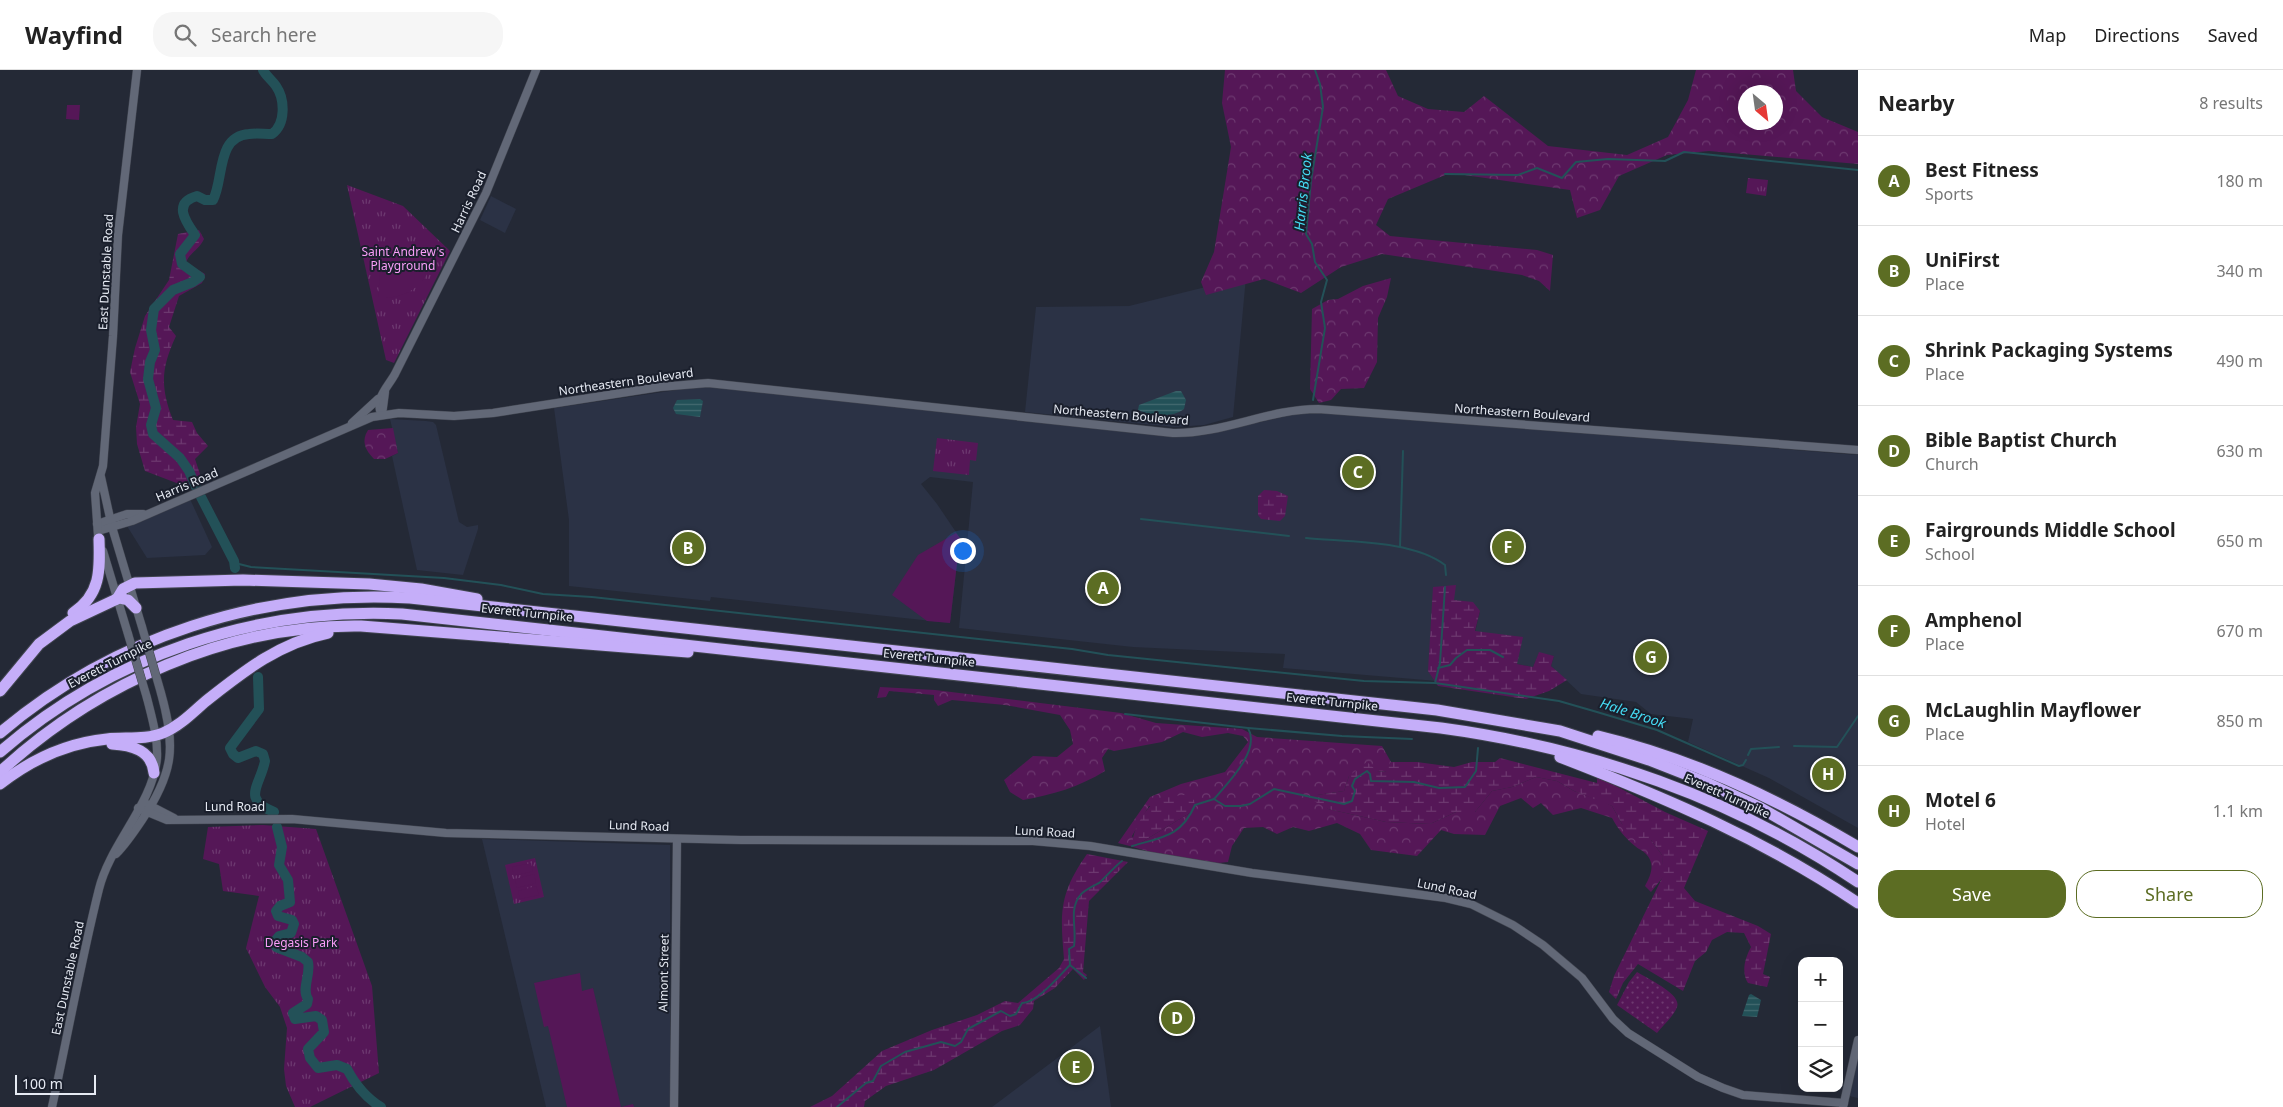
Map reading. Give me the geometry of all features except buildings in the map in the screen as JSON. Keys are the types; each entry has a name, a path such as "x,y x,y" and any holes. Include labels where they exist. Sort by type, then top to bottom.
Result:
{"highway":[{"path":"0,691 59,622 82,606 94,591 100,571 98,531"},
{"path":"117,599 121,590 130,585 236,580 375,584 452,594 557,614"},
{"name":"Everett Turnpike","path":"0,733 55,692 112,660 193,626 262,607 320,599 375,597 429,600 1447,712 1560,731 1649,760 1723,790 1788,822 1858,864"},
{"path":"48,635 80,615 117,599 128,600 136,608"},
{"name":"Everett Turnpike","path":"0,752 70,699 114,674 197,640 235,629 284,619 319,615 373,613 432,616 1441,728 1519,741 1596,760 1690,793 1780,835 1858,882"},
{"path":"0,772 35,741 86,707 135,680 194,656 250,639 304,630 353,626 402,628 916,671"},
{"path":"0,784 34,761 65,747 98,740 156,735 170,729 249,668 282,648 313,637 335,632 402,628"},
{"path":"1560,731 1602,737 1678,761 1760,795 1836,834 1858,848"},
{"path":"1519,741 1649,791 1702,814 1786,858 1856,902"},
{"path":"65,747 105,743 136,748 148,757 154,773"}],"street":[{"name":"East Dunstable Road","path":"52,1107 99,888 113,855 154,773 157,755 156,735 147,698 98,531 95,493 101,477 123,184 137,70"},
{"name":"Harris Road","path":"349,427 382,395 473,221 536,70"},
{"name":"Northeastern Boulevard","path":"382,415 399,413 454,416 484,414 660,387 708,383 1173,433 1208,431 1285,412 1318,409 1858,450"},
{"name":"Harris Road","path":"98,531 132,514 143,514 301,449 349,427 382,415 382,395"},
{"name":"East Dunstable Road","path":"101,477 111,523 161,693 170,729 171,751 168,769 149,809 126,843 113,855"},
{"name":"Lund Road","path":"139,805 174,818 292,820 446,833 1066,843 1252,873 1459,900 1483,908 1543,945 1582,978 1613,1019 1628,1033 1698,1076 1743,1095 1844,1105"},
{"name":"Almont Street","path":"674,1107 677,838"},
{"path":"1844,1105 1858,1040"}],"shaded area":[{"path":"491,196 516,209 505,233 480,220"},
{"path":"1246,277 1233,417 1204,425 1175,427 1025,412 1036,307 1129,306"},
{"path":"704,386 1042,421 1162,436 1199,436 1297,414 1327,413 1858,455 1858,828 1769,778 1688,742 1693,719 1651,714 1636,702 1581,694 1551,666 1554,656 1539,653 1533,667 1517,664 1475,632 1480,611 1437,681 1283,668 1285,654 1133,647 959,628 973,482 930,477 921,484 960,538 950,623 711,597 710,601 569,586 569,520 554,408"},
{"path":"1176,391 1181,391 1186,400 1184,409 1179,412 1162,415 1149,414 1138,410 1139,405"},
{"path":"700,399 703,401 700,417 676,414 673,408 677,400"},
{"path":"390,419 426,421 433,422 436,425 459,522 467,527 478,525 463,575 417,570 392,456 398,453"},
{"path":"190,499 212,547 205,555 147,558 127,526"},
{"path":"482,839 670,845 670,1107 546,1107"},
{"path":"1751,994 1761,1000 1757,1017 1742,1016 1749,995"},
{"path":"1100,1026 1111,1107 992,1107"},
{"path":"1858,1057 1858,1098 1849,1096"}],"green space":[{"path":"1225,70 1386,70 1398,96 1428,109 1464,112 1484,96 1548,146 1627,155 1668,137 1688,100 1696,70 1793,70 1796,91 1822,117 1858,132 1858,164 1709,151 1667,155 1619,176 1600,210 1577,218 1570,190 1450,173 1388,199 1376,225 1390,236 1537,250 1553,255 1550,291 1539,281 1522,275 1382,254 1341,267 1301,293 1264,279 1206,295 1201,282 1214,252 1231,147 1222,103"},
{"path":"67,105 80,105 79,120 66,119"},
{"path":"1748,178 1768,180 1766,196 1746,193"},
{"name":"Saint Andrew's Playground","path":"347,185 403,206 450,251 394,363 386,360"},
{"path":"199,230 204,239 186,263 205,274 202,283 179,296 169,327 176,336 167,358 164,378 166,397 173,420 192,422 197,433 208,446 195,459 202,480 187,487 145,471 137,444 136,427 140,404 130,372 145,316 169,280 178,234"},
{"path":"382,245 434,257 431,267 421,283 407,293 388,298 378,298"},
{"path":"1391,278 1387,297 1378,318 1377,362 1364,388 1341,389 1331,400 1319,403 1310,389 1312,309 1328,300 1338,299 1363,286"},
{"path":"393,428 398,453 385,459 374,459 368,452 364,442 368,430"},
{"path":"937,438 978,443 976,461 970,460 969,475 933,471"},
{"path":"1264,490 1277,491 1288,496 1285,516 1280,521 1261,519 1258,515 1258,496"},
{"path":"956,533 960,538 950,623 927,621 892,595 918,555"},
{"path":"1456,585 1454,600 1473,602 1480,611 1475,631 1523,637 1517,664 1533,667 1539,652 1554,656 1551,666 1567,680 1549,691 1526,699 1438,686 1428,671 1433,587"},
{"path":"880,687 935,690 1121,713 1156,723 1242,729 1257,737 1382,746 1391,762 1387,772 1377,771 1349,776 1344,791 1317,795 1328,809 1386,822 1430,824 1456,812 1475,812 1492,791 1512,787 1536,777 1557,781 1574,791 1612,806 1622,824 1651,840 1662,855 1664,876 1651,892 1645,886 1651,873 1650,861 1645,853 1625,837 1612,818 1581,808 1553,815 1541,803 1533,808 1521,798 1500,806 1485,835 1454,834 1441,830 1417,856 1371,850 1360,834 1337,823 1309,831 1293,827 1277,834 1263,827 1244,828 1232,846 1228,862 1214,863 1173,858 1118,843 1150,797 1181,784 1225,772 1248,742 1243,736 1228,733 1202,737 1183,732 1162,742 1114,751 1108,749 1102,758 1105,771 1065,790 1023,800 1010,792 1004,780 1033,756 1057,757 1073,744 1070,730 1060,715 1005,705 952,700 938,706 934,700 934,695 889,691 886,697 877,698","holes":["1149,806 1193,811 1137,845 1132,836"]},
{"path":"1500,758 1597,783 1597,776 1665,812 1708,831 1684,888 1695,901 1758,926 1771,934 1763,974 1770,977 1767,987 1748,983 1746,979 1745,965 1751,947 1744,933 1727,932 1712,940 1706,952 1695,961 1683,991 1638,964 1623,983 1616,999 1609,992 1614,976 1663,876 1662,855 1651,840 1635,840 1622,824 1612,806 1574,791 1557,781 1536,777 1512,787 1492,791 1475,812 1456,812 1430,824 1386,822 1328,809 1314,801 1317,795 1344,791 1349,776 1367,762 1377,771 1386,772 1391,762 1417,762 1454,767 1472,762 1495,762"},
{"path":"1185,795 1194,800 1195,807 1193,811 1137,845 1133,843 1135,831 1151,805 1161,798"},
{"name":"Degasis Park","path":"263,825 316,829 372,986 379,1073 310,1107 295,1107 286,1086 284,1069 287,1028 280,1007 265,987 246,948 259,896 223,891 219,864 203,859 208,827"},
{"path":"1087,854 1128,862 1089,901 1083,972 1087,975 1084,980 1073,969 1055,988 1034,1001 1033,1009 1020,1025 1002,1031 934,1070 886,1086 865,1101 864,1107 810,1107 832,1096 882,1051 932,1030 977,1015 1005,1001 1018,1003 1059,968 1064,959 1062,916 1066,892"},
{"path":"535,858 544,897 514,904 505,865"},
{"path":"531,863 533,871 514,876 512,867"},
{"path":"534,874 536,883 517,888 515,879"},
{"path":"536,886 539,895 520,899 518,891"},
{"path":"1637,972 1669,992 1677,1002 1677,1007 1673,1014 1657,1033 1617,1005 1629,982"},
{"path":"580,973 582,991 593,988 621,1107 567,1107 548,1026 544,1027 534,983"},
{"path":"633,1104 634,1107 621,1107"}],"waterway":[{"path":"196,487 189,471 180,458 153,434 151,425 156,408 148,379 150,362 155,350 151,330 154,309 173,290 200,277 182,264 180,254 195,235 183,213 185,203 197,196 205,200 213,200 226,150 231,142 238,137 249,134 272,134 280,124 283,111 279,91 263,70"},
{"name":"Harris Brook","path":"1313,400 1325,328 1321,302 1327,280 1315,262 1312,244 1306,234 1311,181 1323,107 1320,84 1315,70"},
{"path":"1445,174 1518,175 1537,168 1562,178 1576,162 1608,159 1665,161 1684,152 1858,170"},
{"path":"1400,547 1403,451"},
{"path":"201,497 234,561 235,568"},
{"path":"1141,519 1289,536"},
{"name":"Harris Brook","path":"1306,538 1379,544 1416,551 1432,557 1445,565 1446,575"},
{"path":"235,563 251,567 444,578 501,585 543,594 592,597 1072,649 1108,655 1364,681 1435,683"},
{"name":"Hale Brook","path":"1445,587 1440,663 1435,683 1559,701 1657,730 1739,766 1743,765 1746,760"},
{"path":"1438,668 1450,665 1467,650 1490,650 1503,657"},
{"path":"258,677 259,709 230,748 238,758 256,751 263,754 265,761 255,791 255,797 264,807 274,812"},
{"path":"1125,714 1248,728 1251,737 1247,756 1214,799"},
{"name":"Hale Brook","path":"1794,746 1837,747 1858,716"},
{"path":"1248,728 1342,736 1412,739"},
{"name":"Hale Brook","path":"1748,755 1751,749 1779,747"},
{"path":"1132,846 1161,838 1177,830 1190,816 1195,805 1214,799 1225,806 1241,806 1250,804 1274,789 1344,804 1352,801 1355,791 1352,786 1355,779 1367,771 1370,774 1371,781 1414,782 1439,788 1465,787 1476,771 1478,748"},
{"path":"277,827 282,847 279,865 288,880 290,902 280,906 276,911 278,916 292,920 294,924 291,933 279,936 275,941 276,947 302,957 308,962 309,967 305,991 308,999 307,1004 293,1013 295,1019 316,1016 322,1020 324,1032 308,1049 310,1058 318,1068 337,1065 347,1069 361,1090 381,1107"},
{"path":"837,1107 866,1083 873,1081 881,1066 905,1052 941,1042 955,1046 961,1042 968,1029 1001,1011 1010,1016 1016,1014 1022,1003 1028,1002 1041,994 1070,965 1069,949 1074,946 1075,942 1074,911 1077,900 1085,890 1099,883 1122,861"},
{"path":"1070,965 1086,978"}],"place":[{"name":"Shrink Packaging Systems","path":"1358,472"},
{"name":"Amphenol","path":"1508,547"},
{"name":"UniFirst","path":"688,548"},
{"name":"Best Fitness","path":"1103,588"},
{"name":"McLaughlin Mayflower","path":"1651,657"},
{"name":"Motel 6","path":"1828,774"},
{"name":"Bible Baptist Church","path":"1177,1018"},
{"name":"Fairgrounds Middle School","path":"1076,1067"}]}
